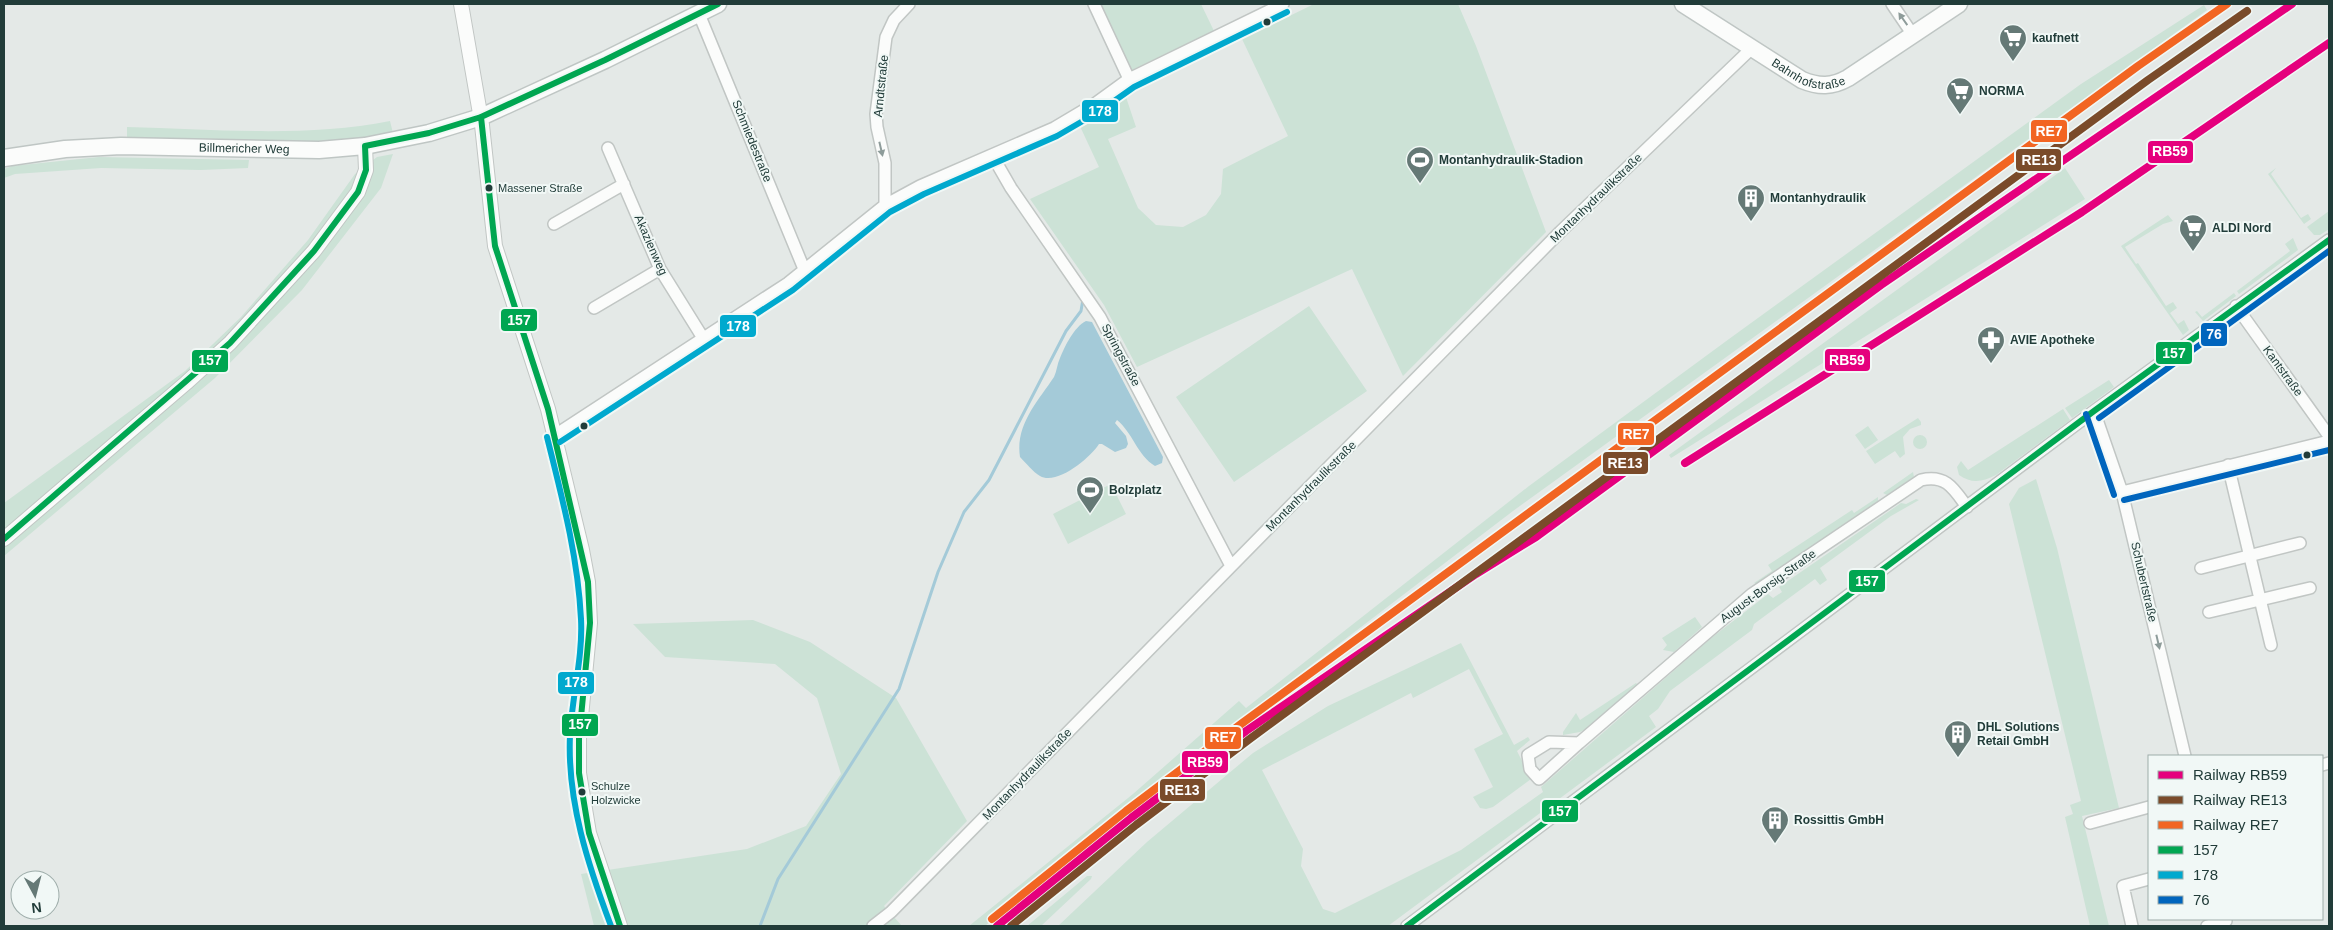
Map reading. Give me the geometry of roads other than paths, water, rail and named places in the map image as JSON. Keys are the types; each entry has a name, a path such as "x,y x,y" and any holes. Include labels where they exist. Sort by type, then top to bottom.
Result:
{"main road":[{"name":"Billmericher Weg","path":"4,158 65,149 121,146 273,151 319,150 365,146 428,133 481,116 718,4"},
{"name":"Bahnhofstraße","path":"1683,4 1802,80 1815,85 1827,86 1848,78 1959,4"}],"street":[{"path":"461,4 481,116 495,246 555,435 576,521 588,582 590,623 579,738 582,798 589,833 620,926"},
{"name":"Arndtstraße","path":"885,204 884,163 877,127 877,105 889,29 909,4"},
{"path":"1094,4 1129,79"},
{"path":"555,435 788,283 885,204 920,186 1076,116 1129,79 1283,4"},
{"path":"1892,4 1913,35"},
{"name":"Schmiedestraße","path":"698,14 804,269"},
{"name":"Montanhydraulikstraße","path":"873,926 891,912 1560,232 1752,48"},
{"path":"4,538 186,383 236,336 314,251 358,192 366,170 365,146"},
{"name":"Akazienweg","path":"608,148 660,269 703,338"},
{"name":"Springstraße","path":"992,155 1011,188 1100,317 1231,566"},
{"path":"554,224 624,184"},
{"path":"1407,926 2094,411 2329,240"},
{"path":"594,308 660,269"},
{"name":"Kantstraße","path":"2236,306 2329,436"},
{"name":"Schubertstraße","path":"2094,411 2122,492 2185,755"},
{"path":"2122,492 2329,441"},
{"path":"2228,465 2271,645"},
{"name":"August-Borsig-Straße","path":"1579,743 1752,594 1921,480 1931,477 1942,479 1949,484 1968,507"},
{"path":"2201,568 2300,543"},
{"path":"2210,612 2310,588"},
{"path":"2090,824 2148,807"},
{"path":"2132,926 2123,886 2148,879"},
{"path":"2206,926 2227,922"}],"water":[{"path":"1086,321 1092,322 1163,457 1162,463 1155,466 1149,461 1117,420 1115,423 1126,436 1128,444 1126,448 1115,452 1099,444 1089,456 1073,469 1064,474 1047,478 1037,474 1020,457 1019,445 1021,434 1029,414 1054,377 1067,343 1074,332"}],"waterway":[{"path":"760,926 778,879 899,689 938,572 964,512 989,480 1066,331 1081,311 1083,299"}],"rail line":[{"name":"RE7","path":"992,919 1126,811 1241,724 2138,66 2227,4"},
{"name":"RB59","path":"997,926 1131,818 1246,731 1476,574 1536,537 1881,285 2292,4"},
{"name":"RE13","path":"1011,926 1136,825 1251,738 2148,80 2247,11"},
{"name":"RB59","path":"1685,463 2082,212 2329,43"}],"place":[{"name":"kaufnett","path":"2013,62"},
{"name":"NORMA","path":"1960,115"},
{"name":"Montanhydraulik-Stadion","path":"1420,184"},
{"name":"Massener Straße","path":"489,188"},
{"name":"Montanhydraulik","path":"1751,222"},
{"name":"ALDI Nord","path":"2193,252"},
{"name":"AVIE Apotheke","path":"1991,364"},
{"name":"Bolzplatz","path":"1090,514"},
{"name":"DHL Solutions Retail GmbH","path":"1958,758"},
{"name":"Schulze Holzwicke","path":"582,792"},
{"name":"Rossittis GmbH","path":"1775,844"}]}
